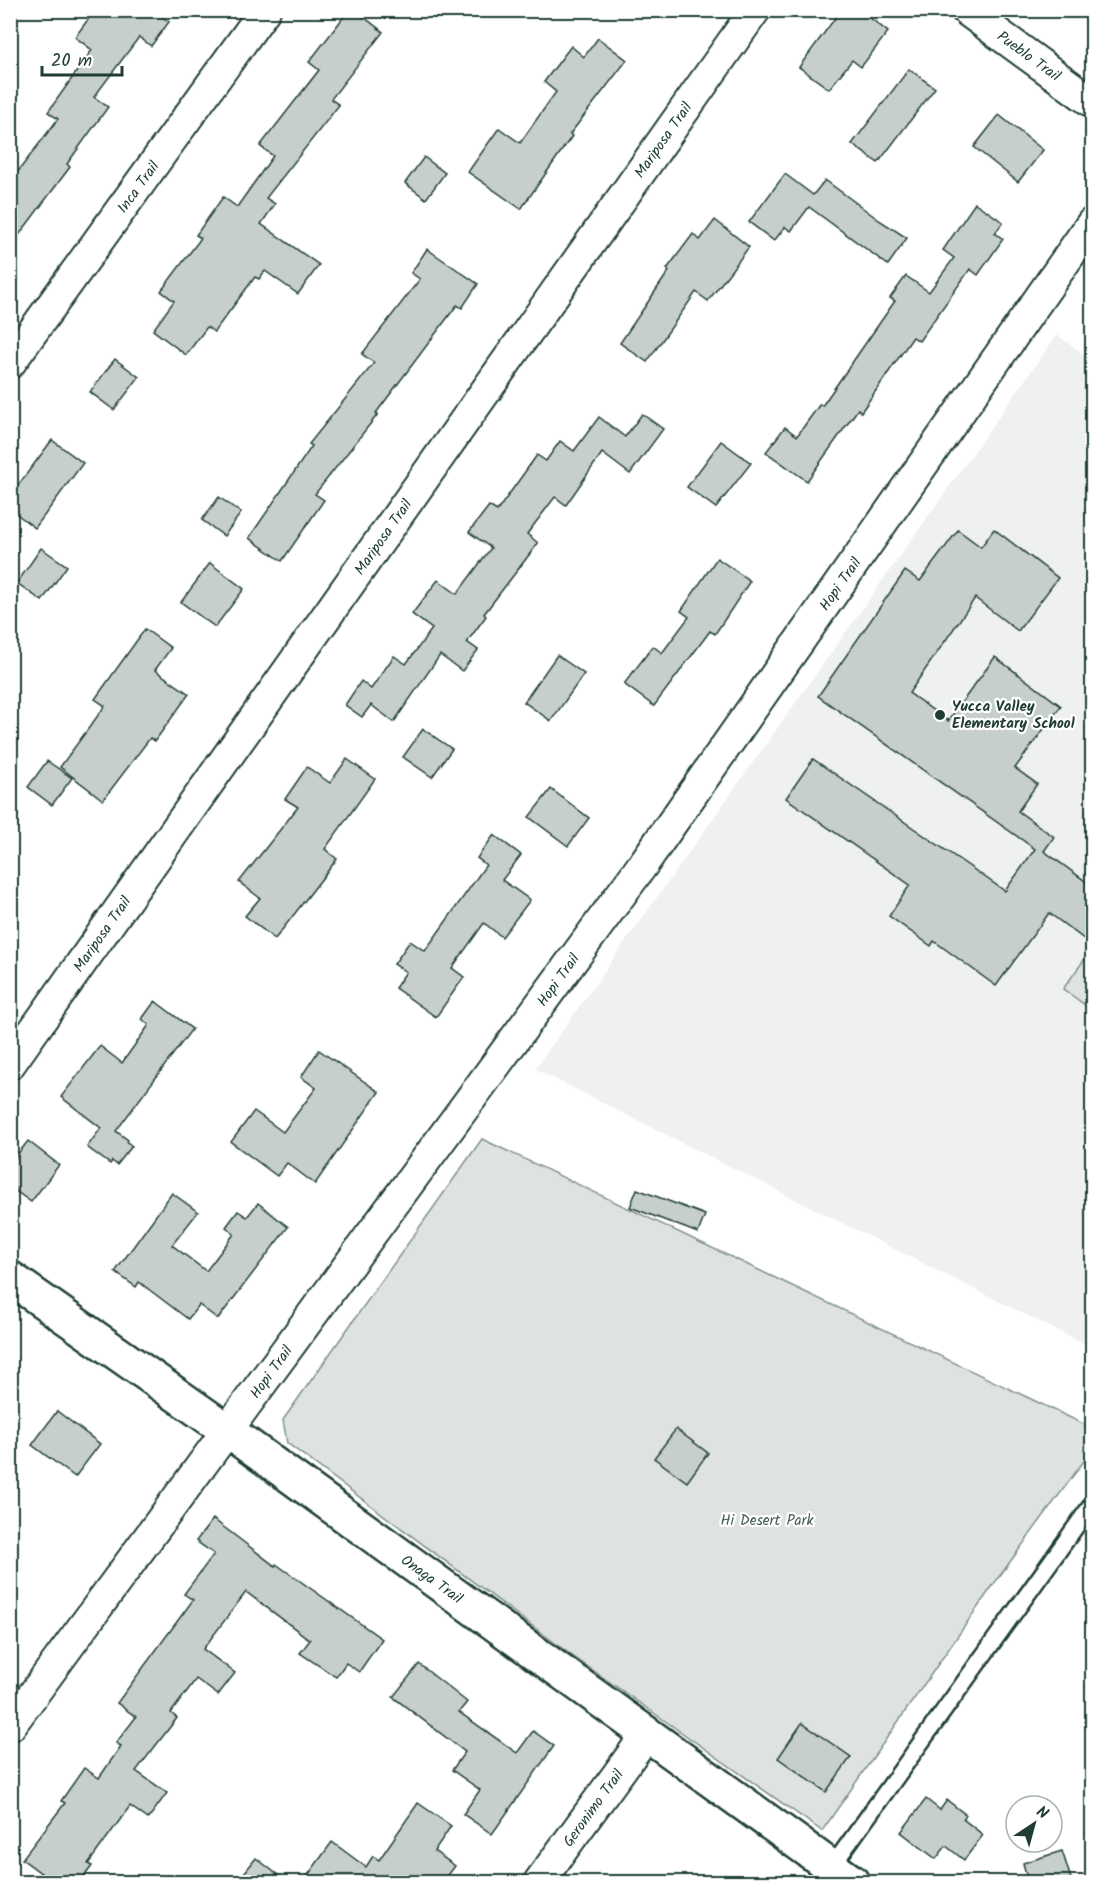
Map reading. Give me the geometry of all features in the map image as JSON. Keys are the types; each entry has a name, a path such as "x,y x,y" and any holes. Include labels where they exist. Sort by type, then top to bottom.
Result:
{"street":[{"name":"Inca Trail","path":"10,363 265,10"},
{"name":"Mariposa Trail","path":"10,1064 755,10"},
{"name":"Pueblo Trail","path":"966,10 1092,102"},
{"name":"Hopi Trail","path":"10,1726 651,853 1092,223"},
{"name":"Onaga Trail","path":"10,1278 228,1431 842,1875"},
{"name":"Geronimo Trail","path":"539,1882 647,1734"}],"lane":[{"path":"842,1875 1092,1504"}],"shaded area":[{"name":"Yucca Valley Elementary School","path":"1057,335 1092,360 1092,1348 535,1069"}],"green space":[{"path":"1092,949 1092,1010 1063,989"},
{"name":"Hi Desert Park","path":"482,1139 1092,1428 1092,1450 996,1581 822,1831 574,1657 287,1443 283,1420"}],"building":[{"path":"95,10 154,10 169,22 151,46 139,37 94,97 108,107 67,164 70,167 10,247 10,182 58,119 48,112 92,50 75,37"},
{"path":"349,10 355,10 383,32 331,99 339,105 266,198 275,204 261,224 319,265 298,294 265,271 259,279 255,277 214,332 207,327 186,355 153,330 174,301 161,291 201,238 196,235 223,197 237,207 273,156 260,146 319,70 309,62"},
{"path":"841,10 860,10 888,32 861,67 852,60 829,89 799,67"},
{"path":"598,38 627,60 570,134 572,136 521,209 468,172 499,128 520,143 556,92 544,82 571,46 584,57"},
{"path":"909,69 935,88 878,163 852,144"},
{"path":"999,115 1043,150 1018,182 974,147"},
{"path":"424,157 445,173 426,199 405,183"},
{"path":"785,174 813,195 825,180 907,238 888,265 809,207 791,231 785,227 774,241 749,222"},
{"path":"975,203 1003,222 995,233 1003,239 978,275 970,269 919,341 913,337 861,412 858,409 807,481 766,452 785,427 797,436 820,404 822,406 895,301 890,298 906,276 929,292 954,258 943,250"},
{"path":"715,220 749,247 708,301 696,292 647,362 620,343 669,271 667,269 693,234 700,240"},
{"path":"427,249 478,284 462,308 457,305 376,413 378,414 315,494 324,500 282,561 249,538 312,446 309,444 374,363 362,354 420,279 411,273"},
{"path":"115,359 139,377 114,410 90,392"},
{"path":"642,414 663,429 630,474 602,453 566,505 555,497 527,534 538,543 484,614 486,616 467,642 478,650 462,671 440,655 394,722 371,705 362,717 345,705 361,681 371,689 394,656 406,664 432,629 412,614 438,580 457,594 491,548 469,532 489,506 497,511 537,455 546,461 560,441 574,451 599,417 625,437"},
{"path":"52,440 83,463 35,528 10,509 10,496"},
{"path":"721,441 751,463 716,508 687,487"},
{"path":"219,497 241,513 224,536 202,520"},
{"path":"994,529 1058,578 1018,631 975,598 909,693 948,721 995,657 1061,706 1015,768 1037,784 1018,811 1054,837 1044,851 1092,886 1092,945 1049,913 996,986 934,941 931,946 889,916 910,885 786,798 813,759 1005,891 1035,849 818,696 905,571 920,581 958,530 981,547"},
{"path":"41,548 67,566 42,601 17,583"},
{"path":"717,558 750,581 715,634 710,631 654,706 624,684 653,646 662,653 689,617 681,611"},
{"path":"210,563 244,589 215,627 181,602"},
{"path":"145,629 171,648 155,670 189,694 155,741 150,738 103,800 60,767 105,706 95,699"},
{"path":"557,655 584,674 551,721 524,702"},
{"path":"423,729 452,749 432,777 403,757"},
{"path":"347,759 375,779 325,849 337,859 275,939 245,916 260,898 239,882 298,807 285,799 307,767 330,783"},
{"path":"47,761 72,778 52,805 28,787"},
{"path":"551,789 589,818 568,846 529,817"},
{"path":"494,835 521,855 502,880 530,900 502,937 484,923 452,968 464,977 436,1017 395,988 406,972 394,964 410,941 425,951 486,865 477,858"},
{"path":"155,1001 192,1029 116,1131 132,1146 117,1165 112,1161 110,1164 87,1147 101,1128 61,1097 100,1046 122,1063 149,1025 142,1019"},
{"path":"319,1050 379,1092 315,1184 287,1163 277,1176 231,1142 254,1111 283,1132 316,1088 301,1077"},
{"path":"28,1141 59,1165 31,1202 10,1187 10,1164"},
{"path":"637,1189 705,1215 698,1233 630,1207"},
{"path":"172,1193 198,1212 172,1245 206,1271 234,1234 226,1227 238,1211 247,1217 258,1203 288,1227 218,1319 199,1305 188,1319 139,1282 136,1287 115,1272"},
{"path":"57,1411 100,1444 75,1477 32,1445"},
{"path":"676,1429 708,1453 687,1482 654,1458"},
{"path":"213,1519 275,1566 276,1564 382,1639 359,1672 346,1663 336,1677 300,1653 310,1640 246,1592 203,1649 235,1673 218,1695 196,1679 171,1713 177,1718 136,1771 167,1793 148,1819 130,1806 88,1864 92,1866 80,1882 53,1882 22,1859 65,1803 61,1801 84,1768 99,1778 121,1746 116,1743 136,1717 117,1703 193,1600 184,1594 214,1554 196,1541"},
{"path":"419,1664 467,1702 459,1712 517,1753 533,1731 554,1746 492,1834 463,1814 480,1790 452,1770 465,1752 393,1697"},
{"path":"802,1723 851,1757 826,1792 778,1758"},
{"path":"926,1799 940,1810 947,1800 966,1815 963,1819 983,1835 964,1860 946,1846 936,1859 901,1832"},
{"path":"418,1803 451,1826 434,1851 455,1866 443,1882 303,1882 332,1842 366,1867 373,1856 379,1860"},
{"path":"1052,1854 1063,1854 1072,1882 1028,1882 1023,1863"},
{"path":"256,1858 287,1882 237,1882"}],"place":[{"name":"Yucca Valley Elementary School","path":"940,715"}]}
